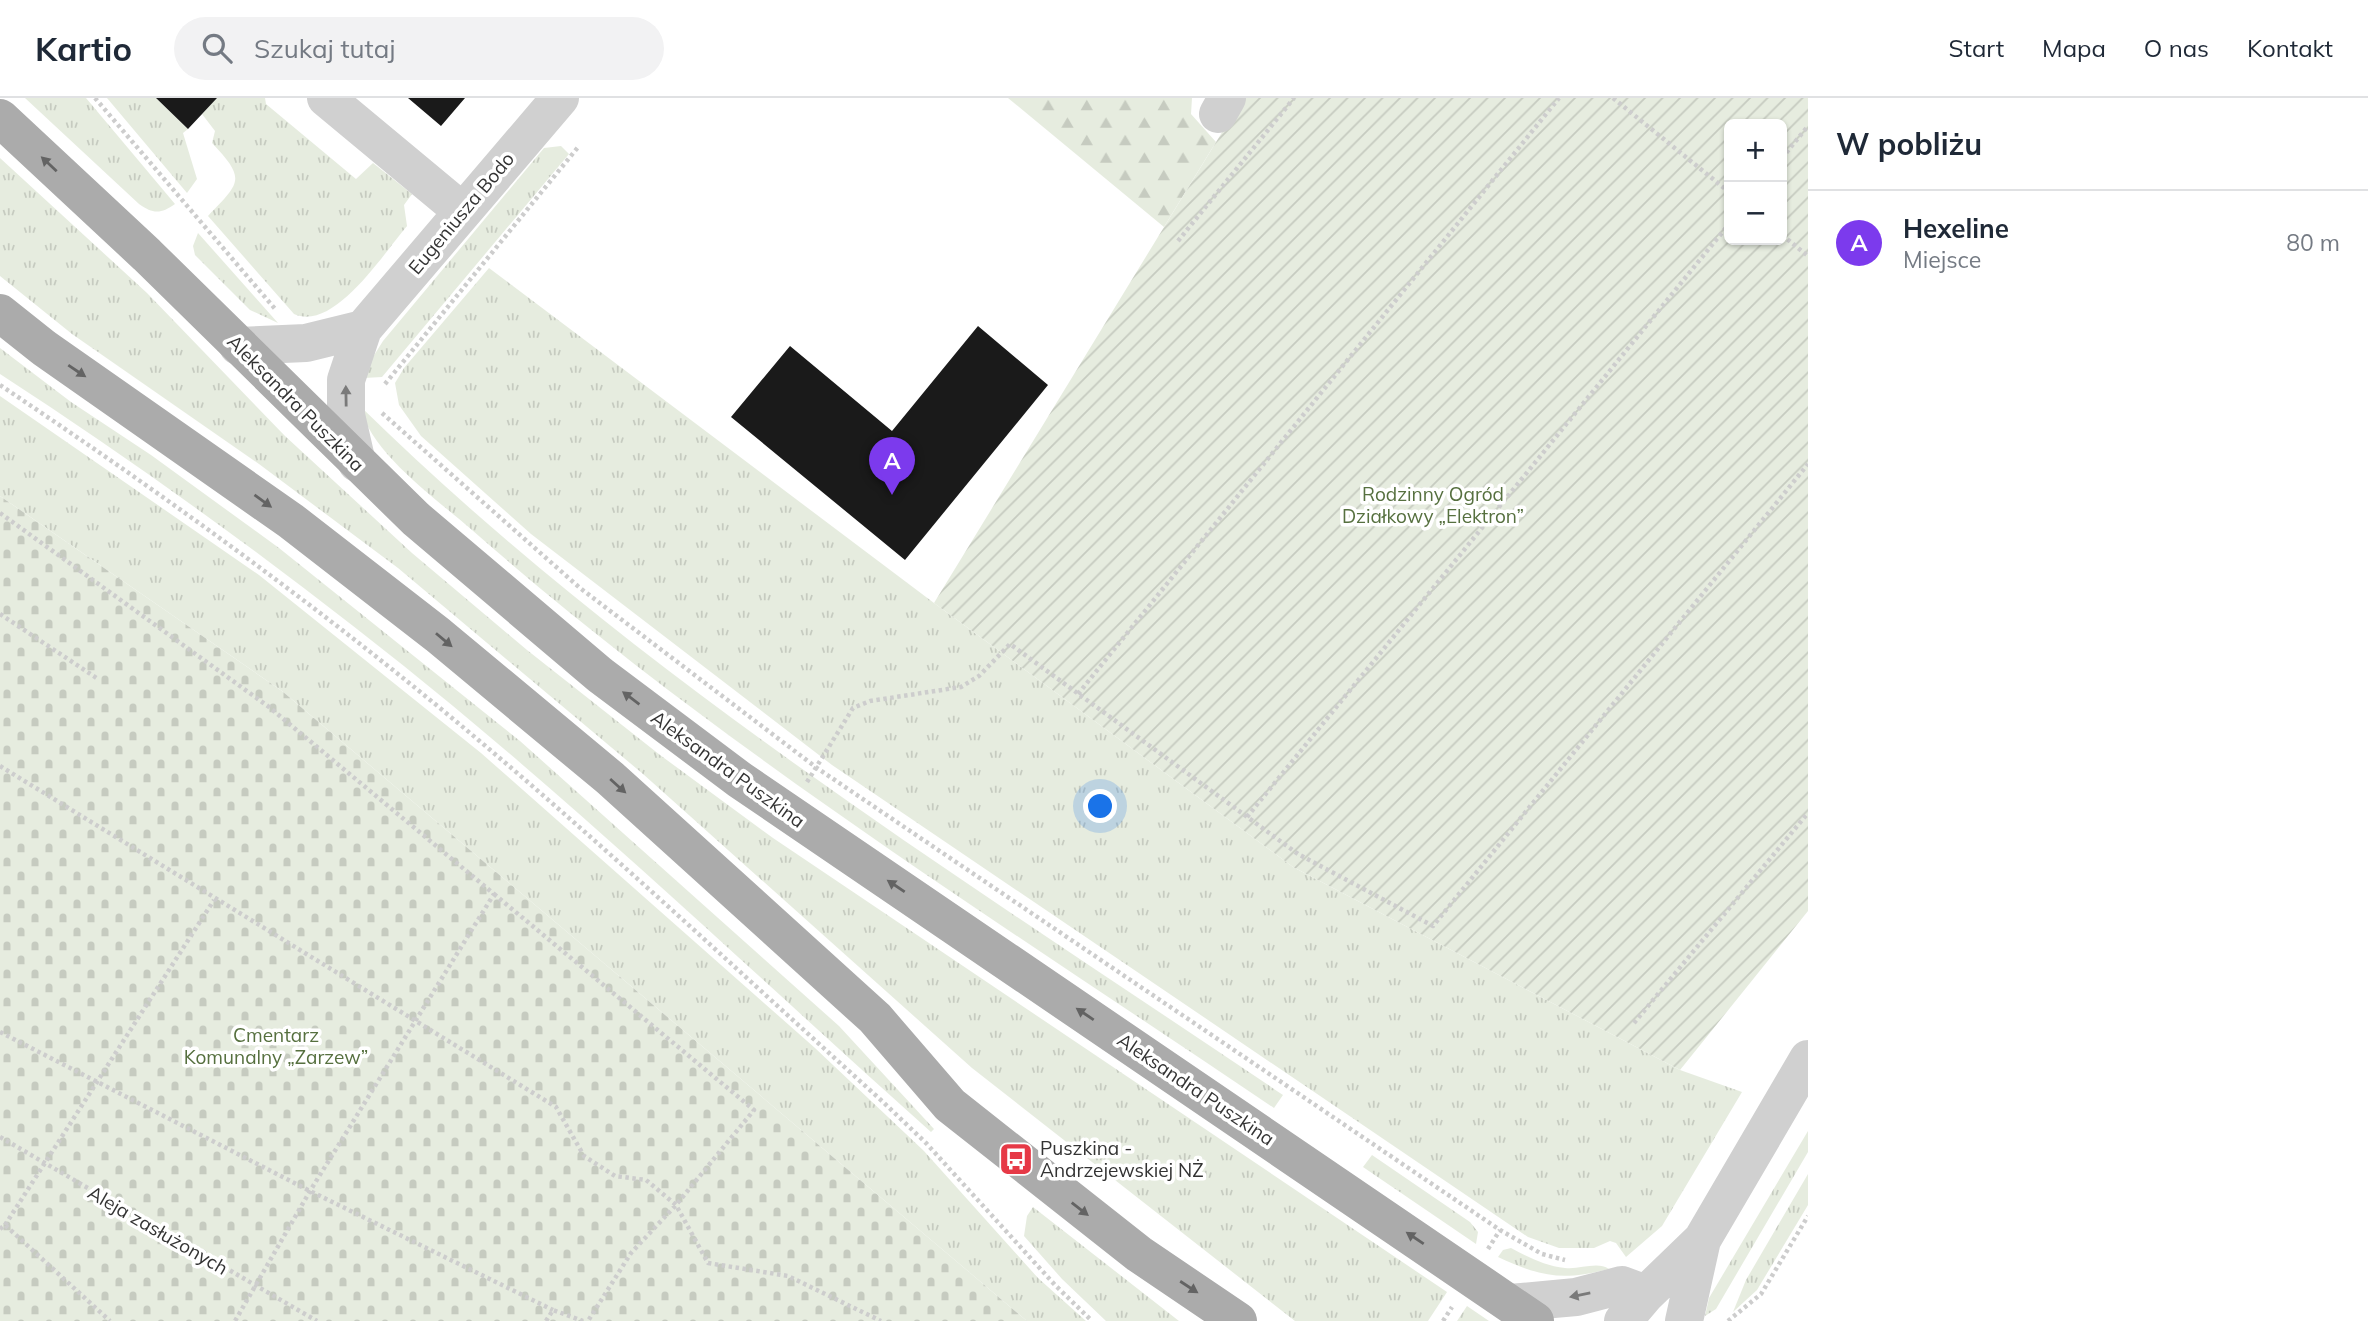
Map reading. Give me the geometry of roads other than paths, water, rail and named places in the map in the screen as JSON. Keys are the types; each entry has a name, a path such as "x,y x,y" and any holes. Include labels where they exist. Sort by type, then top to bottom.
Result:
{"main road":[{"name":"Aleksandra Puszkina","path":"0,118 147,255 416,519 600,675 786,811 1523,1312"},
{"path":"0,313 53,354 291,521 438,635 610,778 875,1018 950,1105 1139,1254 1238,1321"}],"street":[{"path":"326,98 462,212"},
{"name":"Eugeniusza Bodo","path":"357,463 346,415 358,391 363,329 560,98"},
{"path":"238,345 306,343 363,329"},
{"path":"1523,1312 1622,1285 1634,1307 1702,1240 1808,1059"},
{"path":"1684,1321 1702,1240"}],"place":[{"name":"Hexeline","path":"892,495"},
{"name":"Puszkina - Andrzejewskiej NŻ","path":"1016,1159"}],"park label":[{"name":"Rodzinny Ogród Działkowy „Elektron”","path":"1433,505"},
{"name":"Cmentarz Komunalny „Zarzew”","path":"276,1046"}]}
